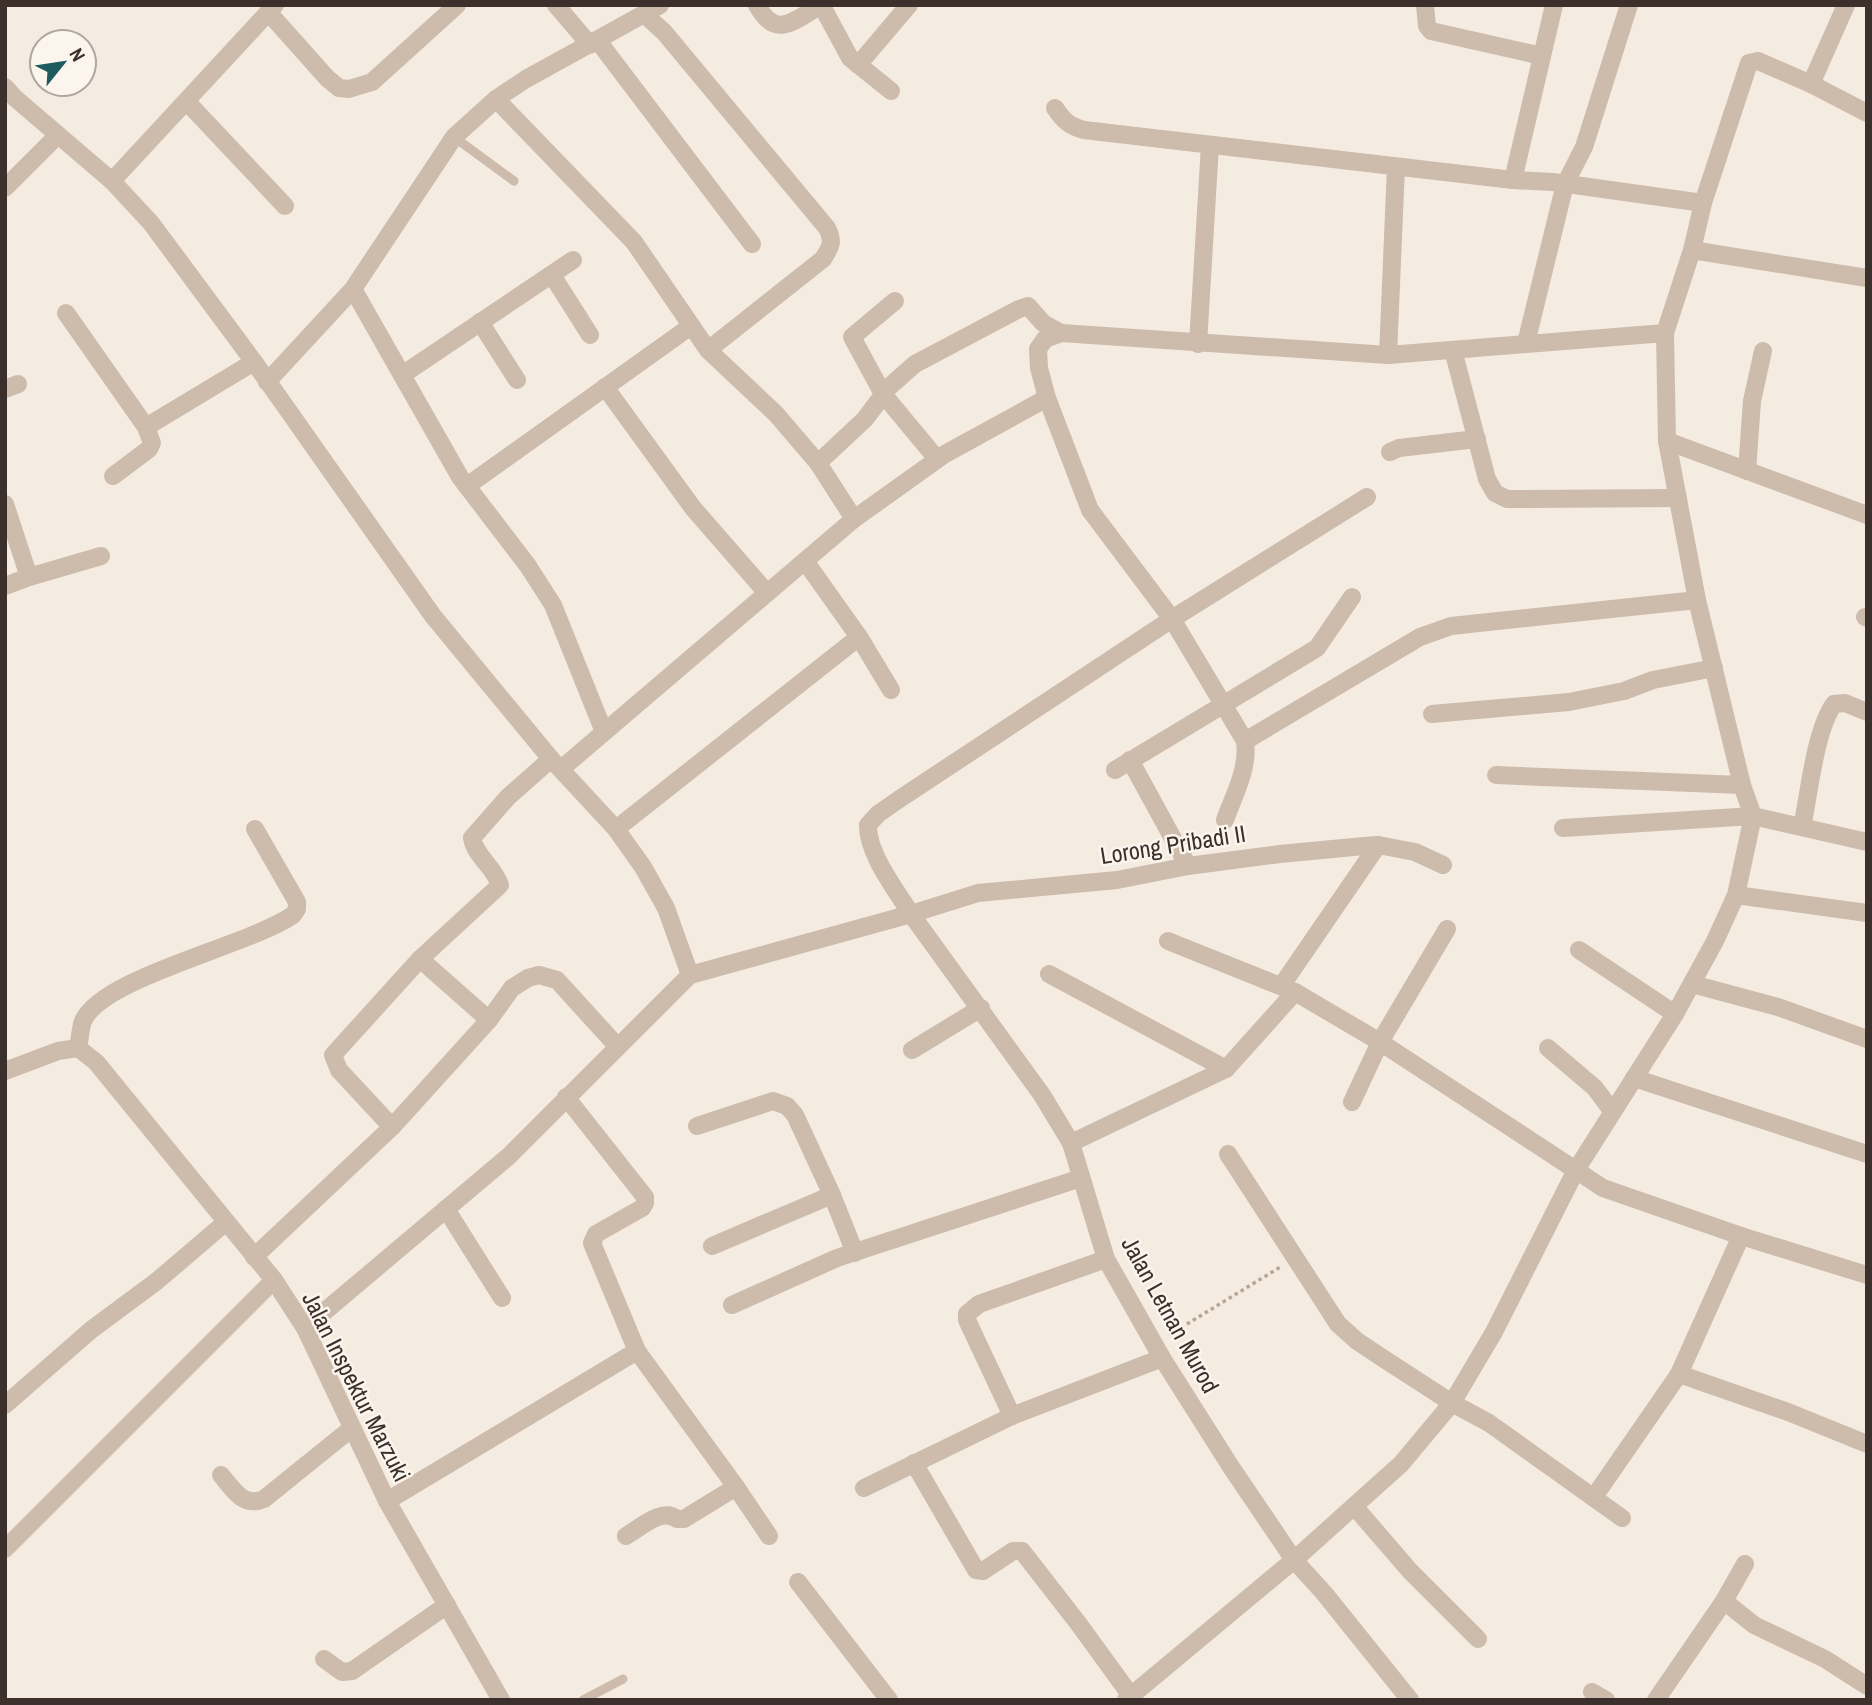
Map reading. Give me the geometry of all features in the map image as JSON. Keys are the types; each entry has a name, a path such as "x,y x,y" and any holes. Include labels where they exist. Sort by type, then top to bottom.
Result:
{"street":[{"path":"112,181 272,9 327,78 340,88 349,89 372,82 457,5"},
{"path":"556,5 594,43 752,244"},
{"path":"757,5 764,18 779,26 818,7 822,8 850,58 891,91"},
{"path":"858,65 909,5"},
{"path":"1425,5 1427,26 1432,32 1542,56"},
{"path":"1513,180 1554,5"},
{"path":"1526,342 1566,184 1584,147 1629,5"},
{"path":"1811,84 1846,5"},
{"path":"267,382 353,289 454,138 496,99 526,79 652,9 664,32 827,228 832,238 832,246 823,259 708,350"},
{"path":"915,1463 976,1570 983,1571 1013,1551 1021,1551 1078,1623 1130,1699 1294,1560 1401,1464 1452,1403 1494,1332 1576,1170 1692,984 1736,895 1753,816 1742,785 1697,600 1667,441 1665,333 1692,250 1703,203 1749,64 1758,61 1867,113"},
{"path":"5,87 112,181 151,223 254,362 432,616 556,764 616,829 643,867 666,908 690,975"},
{"path":"496,99 635,242 708,350 776,414 818,463 854,519"},
{"path":"187,102 285,206"},
{"path":"1055,108 1064,121 1084,130 1566,184 1703,203"},
{"path":"5,188 58,135"},
{"path":"1198,344 1210,145"},
{"path":"1388,355 1396,167"},
{"path":"1692,250 1867,278"},
{"path":"402,375 573,260"},
{"path":"552,275 590,335"},
{"path":"353,289 467,486 528,566 553,605 604,732"},
{"path":"895,301 852,337 883,394 937,459"},
{"path":"818,463 865,419 883,394 915,364 1028,306 1043,323 1061,334"},
{"path":"66,313 146,427 152,446 113,476"},
{"path":"480,322 517,380"},
{"path":"467,486 691,326"},
{"path":"1225,820 1243,771 1247,752 1245,741 1172,619 1090,510 1047,398 1039,368 1038,349 1045,339 1061,334 1388,355 1665,333"},
{"path":"1454,350 1486,479 1495,493 1507,499 1678,498"},
{"path":"1747,471 1752,401 1763,351"},
{"path":"146,427 254,362"},
{"path":"605,387 694,508 767,593"},
{"path":"392,1127 338,1070 333,1055 420,959 500,885 474,846 472,838 508,796 604,732 854,519 937,459 1047,398"},
{"path":"1390,452 1399,448 1477,439"},
{"path":"1667,441 1867,515"},
{"path":"1172,619 1367,497"},
{"path":"5,504 29,577"},
{"path":"5,586 100,556"},
{"path":"805,561 859,637 891,690"},
{"path":"1188,866 1122,765 1317,648 1352,597"},
{"path":"1245,741 1420,637 1451,625 1697,600"},
{"name":"Jalan Letnan Murod","path":"1172,619 878,814 868,825 871,848 911,914 1042,1095 1071,1143 1107,1259 1157,1351 1294,1560 1410,1700"},
{"path":"616,829 859,637"},
{"path":"1432,714 1569,702 1624,691 1653,680 1714,668"},
{"path":"1802,827 1828,713 1834,705 1844,703 1867,712"},
{"path":"1496,775 1742,785"},
{"path":"1563,828 1753,816 1867,842"},
{"path":"5,1071 58,1051 78,1048 83,1021 100,1000 150,974 248,938 293,915 297,902 255,829"},
{"path":"1071,1143 1226,1069 1289,988 1378,845"},
{"name":"Lorong Pribadi II","path":"911,914 978,893 1117,880 1188,866 1280,854 1378,845 1415,852 1443,865"},
{"path":"1736,895 1867,913"},
{"path":"305,1328 509,1156 690,975 911,914"},
{"path":"1352,1102 1380,1042 1447,929"},
{"path":"1168,941 1289,988 1380,1042 1603,1188 1741,1236 1867,1275"},
{"path":"1579,950 1675,1014"},
{"path":"420,959 489,1020"},
{"path":"1049,974 1226,1069"},
{"path":"254,1257 392,1127 489,1020 512,988 528,978 539,975 557,980 617,1046"},
{"path":"1692,984 1778,1007 1867,1039"},
{"path":"912,1050 981,1008"},
{"name":"Jalan Inspektur Marzuki","path":"78,1048 96,1062 274,1280 305,1328 387,1501 501,1700"},
{"path":"1548,1048 1595,1088 1612,1111"},
{"path":"1634,1078 1867,1154"},
{"path":"566,1097 645,1197 642,1208 596,1234 592,1243 637,1351 769,1536"},
{"path":"697,1126 773,1101 780,1102 795,1115 855,1253"},
{"path":"1228,1154 1338,1324 1357,1340 1452,1403 1489,1423 1622,1518"},
{"path":"732,1305 837,1258 1082,1178"},
{"path":"712,1246 832,1195"},
{"path":"446,1209 502,1298"},
{"path":"7,1399 91,1330 157,1281 226,1222"},
{"path":"1594,1497 1679,1374 1741,1236"},
{"path":"1012,1416 967,1320 967,1314 979,1304 1107,1259"},
{"path":"5,1549 274,1280"},
{"path":"387,1501 637,1351"},
{"path":"864,1488 1012,1416 1157,1351"},
{"path":"1679,1374 1788,1412 1867,1444"},
{"path":"221,1475 242,1500 255,1503 264,1499 352,1428"},
{"path":"626,1536 662,1514 672,1515 677,1520 684,1519 736,1487"},
{"path":"1354,1506 1410,1571 1478,1639"},
{"path":"1656,1700 1724,1601 1745,1564"},
{"path":"798,1582 889,1700"},
{"path":"1724,1601 1754,1625 1825,1659 1867,1686"},
{"path":"324,1659 342,1672 352,1671 447,1605"}],"lane":[{"path":"454,138 514,181"},
{"path":"583,1700 623,1679"}],"path":[{"path":"1157,1351 1296,1257"}]}
